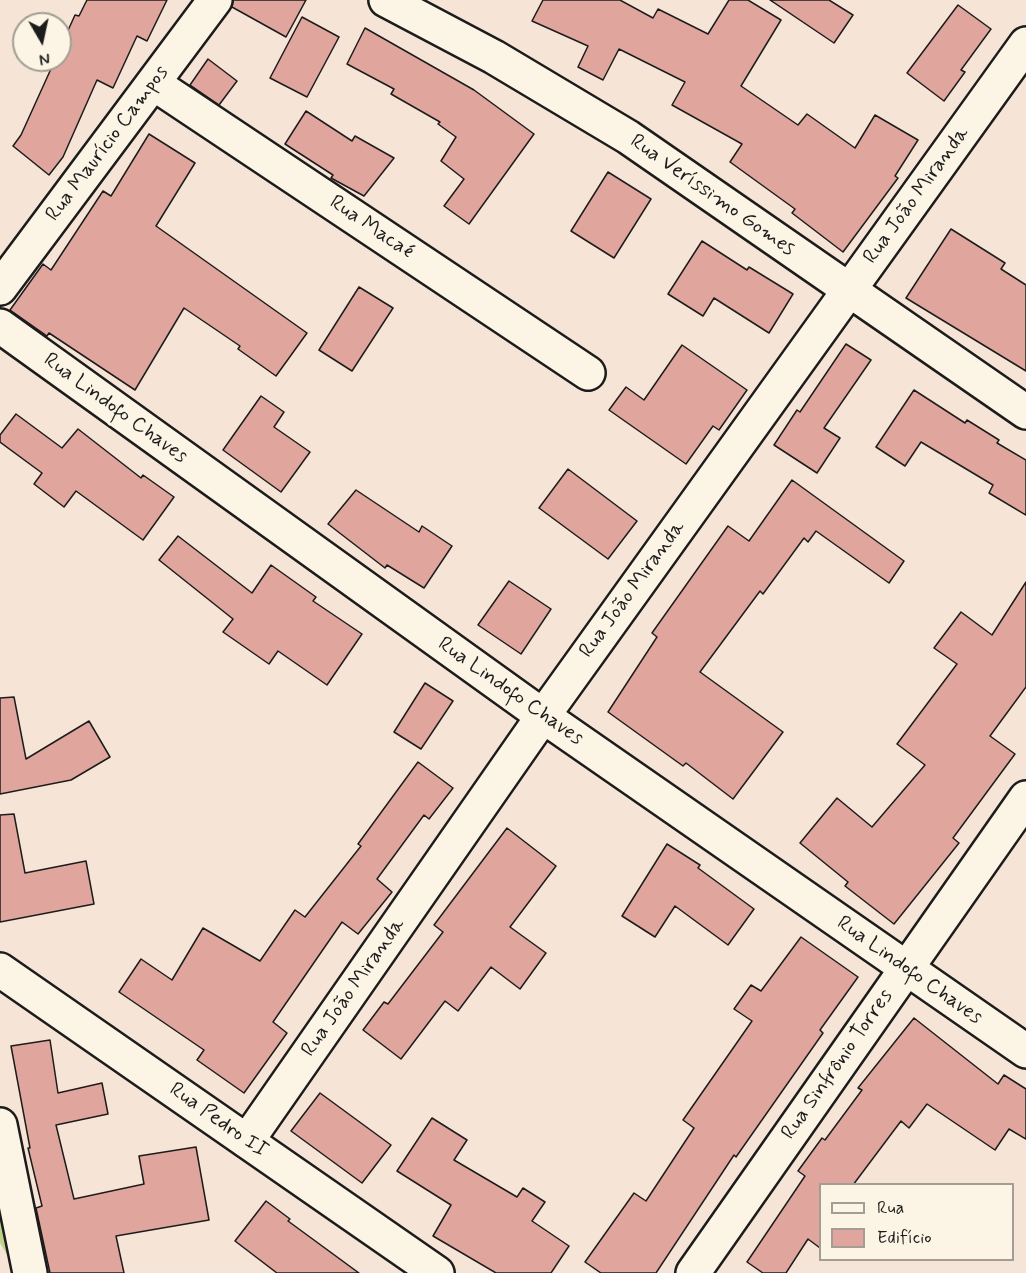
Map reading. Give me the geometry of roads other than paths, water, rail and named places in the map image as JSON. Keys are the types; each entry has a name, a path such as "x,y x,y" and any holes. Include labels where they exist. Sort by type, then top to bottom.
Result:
{"street":[{"name":"Rua Maurício Campos","path":"0,288 215,0"},
{"name":"Rua Veríssimo Gomes","path":"386,0 494,57 628,137 1026,412"},
{"name":"Rua João Miranda","path":"247,1141 543,716 1026,44"},
{"name":"Rua Macaé","path":"153,83 588,373"},
{"name":"Rua Lindofo Chaves","path":"3,335 543,716 1026,1051"},
{"name":"Rua Sinfrônio Torres","path":"693,1273 1026,798"},
{"name":"Rua Pedro II","path":"0,970 437,1273"},
{"path":"0,1125 30,1273"}]}
